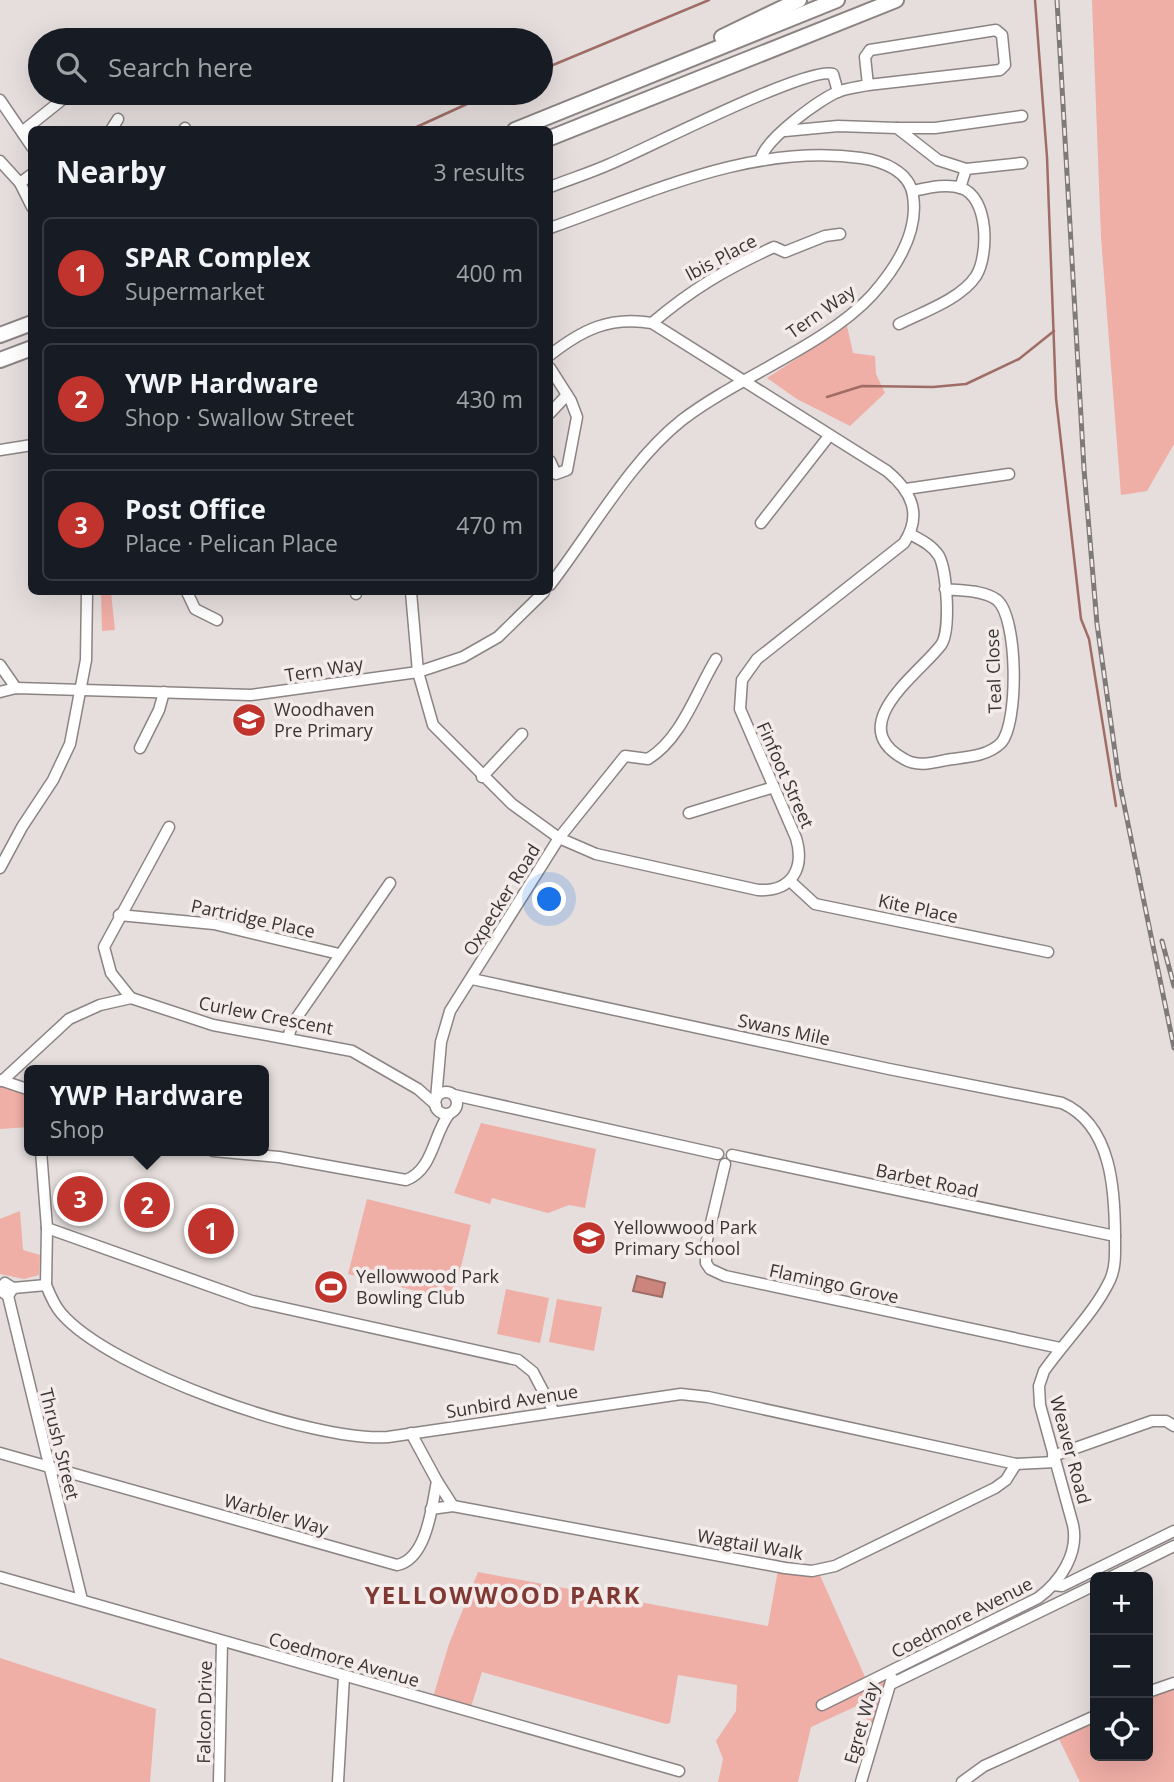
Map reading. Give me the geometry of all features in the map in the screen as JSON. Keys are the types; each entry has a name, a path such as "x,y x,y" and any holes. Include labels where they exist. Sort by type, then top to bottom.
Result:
{"highway":[{"path":"587,101 799,0"},
{"path":"525,126 837,0"},
{"path":"553,137 896,0"},
{"path":"0,335 28,324"},
{"path":"0,360 28,350"}],"street":[{"path":"761,159 764,148 782,131 838,92 868,85 1000,70 1005,65 1002,36 996,30 870,50 865,57 868,85"},
{"path":"553,186 610,164 779,88 818,75 833,74 838,92"},
{"path":"0,100 28,139"},
{"path":"29,126 56,105"},
{"path":"782,131 838,126 935,128 1022,116"},
{"path":"114,126 118,119"},
{"path":"23,131 28,127"},
{"path":"897,128 938,160 965,169 1022,163"},
{"path":"553,228 720,169 761,159 820,156 870,160 899,172 913,191 950,186 960,188 971,196 981,213 983,246 977,275 950,298 899,324"},
{"path":"0,162 20,183 28,199"},
{"path":"960,188 965,169"},
{"path":"20,183 28,177"},
{"name":"Tern Way","path":"553,581 662,438 685,418 848,316 874,293 893,268 913,227 913,191"},
{"name":"Ibis Place","path":"652,323 711,277 774,247 785,252 825,236 840,234"},
{"path":"553,353 580,333 606,322 632,320 652,323 887,471 906,489 915,512 910,534"},
{"path":"553,373 577,417 570,464 565,472 556,474 553,468"},
{"path":"553,410 567,395"},
{"path":"761,523 829,436"},
{"path":"0,450 28,448"},
{"path":"906,489 1009,474"},
{"name":"Teal Close","path":"910,534 938,554 943,567 946,631 943,642 892,698 883,713 881,725 888,744 897,755 913,763 935,762 988,752 1003,740 1011,724 1011,654 1009,621 1005,610 988,595 945,589"},
{"name":"Finfoot Street","path":"790,881 798,867 799,848 740,709 739,690 745,673 757,659 896,551 910,534"},
{"path":"0,868 63,761 82,689 88,628 87,595"},
{"path":"188,595 195,610 217,620"},
{"path":"411,595 418,672 432,725 482,777 531,819 559,838 596,853 758,890 779,888 790,881"},
{"name":"Tern Way","path":"0,692 16,688 278,693 418,672 463,657 498,637 541,595"},
{"name":"Oxpecker Road","path":"441,1098 438,1075 445,1024 559,838 625,756 648,759 675,734 716,659"},
{"path":"0,665 16,688"},
{"path":"140,748 159,710 164,692"},
{"path":"482,777 522,734"},
{"path":"689,813 774,788"},
{"path":"24,1088 1,1080 69,1019 100,1005 131,998 111,973 104,954 106,938 169,827"},
{"name":"Kite Place","path":"790,881 815,904 1048,952"},
{"path":"288,1037 293,1023 390,883"},
{"name":"Partridge Place","path":"119,915 214,924 339,954"},
{"name":"Swans Mile","path":"472,979 889,1069 1062,1102 1086,1119"},
{"name":"Curlew Crescent","path":"131,998 213,1025 352,1051 418,1089 441,1098"},
{"path":"441,1098 483,1102 718,1154 719,1160 728,1159"},
{"path":"441,1098 452,1113"},
{"path":"438,1128 457,1105 441,1098"},
{"path":"264,1156 407,1180 424,1167 438,1128 441,1098"},
{"path":"452,1113 483,1102"},
{"name":"Weaver Road","path":"1073,1525 1040,1405 1039,1386 1060,1348 1110,1280 1114,1268 1116,1201 1101,1145 1086,1119"},
{"path":"4,1288 46,1285 47,1228 41,1156"},
{"name":"Barbet Road","path":"728,1159 1115,1236"},
{"name":"Flamingo Grove","path":"728,1159 706,1244 706,1263 713,1271 1060,1348"},
{"path":"47,1228 252,1301 518,1360 533,1372 554,1412"},
{"name":"Sunbird Avenue","path":"46,1285 53,1303 68,1321 148,1373 247,1409 339,1434 376,1438 652,1396 697,1395 1016,1464 1054,1459 1147,1422 1160,1420 1174,1426"},
{"name":"Thrush Street","path":"4,1288 82,1600"},
{"path":"411,1433 453,1506"},
{"name":"Warbler Way","path":"0,1453 392,1564 404,1563 413,1558 431,1509 437,1481"},
{"name":"Wagtail Walk","path":"431,1509 453,1506 785,1568 819,1571 835,1566 995,1488 1006,1480 1016,1464"},
{"name":"Coedmore Avenue","path":"822,1705 1038,1598 1053,1585 1074,1547 1073,1525"},
{"path":"1053,1585 1062,1586 1174,1531"},
{"path":"1121,1572 1169,1548 1174,1531"},
{"name":"Coedmore Avenue","path":"0,1577 679,1772"},
{"name":"Coedmore Avenue","path":"891,1684 1090,1587"},
{"name":"Falcon Drive","path":"219,1782 222,1642"},
{"name":"Egret Way","path":"861,1782 893,1672"},
{"path":"338,1782 344,1676"},
{"path":"1153,1690 1174,1683"},
{"path":"962,1782 984,1766 1090,1718"}],"shaded area":[{"path":"1092,0 1174,0 1174,444 1147,491 1121,495 1101,237"},
{"path":"847,326 853,353 875,356 876,374 885,393 850,426 797,399 767,378"},
{"path":"101,595 111,595 115,630 102,631"},
{"path":"0,1084 24,1093 24,1127 0,1129"},
{"path":"481,1123 596,1149 585,1208 569,1205 548,1213 492,1198 490,1204 454,1193"},
{"path":"367,1199 471,1225 453,1300 348,1274"},
{"path":"20,1211 23,1250 40,1255 39,1275 24,1279 0,1274 0,1219"},
{"path":"637,1276 665,1283 662,1297 633,1291"},
{"path":"506,1289 549,1298 540,1343 497,1334"},
{"path":"557,1299 602,1307 594,1351 549,1342"},
{"path":"778,1570 819,1573 869,1686 883,1680 887,1684 873,1731 859,1705 811,1727 798,1782 718,1782 723,1759 716,1741 736,1711 737,1685 678,1675 670,1723 666,1724 482,1672 470,1710 433,1697 449,1644 478,1572 768,1626"},
{"path":"0,1658 156,1709 150,1782 0,1782"},
{"path":"1174,1686 1174,1782 1080,1782 1058,1737 1090,1722 1090,1761 1153,1761 1153,1693"}],"waterway":[{"path":"553,65 709,0"},
{"path":"1035,0 1047,157 1056,398 1081,619 1089,639 1116,806"},
{"path":"419,126 465,105"},
{"path":"827,397 862,386 933,387 966,384 1019,359 1054,331"}],"railway":[{"path":"1057,0 1084,469 1097,624 1119,780 1174,1048"},
{"path":"1162,941 1174,986"}],"place":[{"name":"Woodhaven Pre Primary","path":"249,720"},
{"name":"Post Office","path":"80,1199"},
{"name":"YWP Hardware","path":"147,1205"},
{"name":"SPAR Complex","path":"211,1231"},
{"name":"Yellowwood Park Primary School","path":"589,1238"},
{"name":"Yellowwood Park Bowling Club","path":"331,1287"}],"district":[{"name":"YELLOWWOOD PARK","path":"503,1596"}]}
